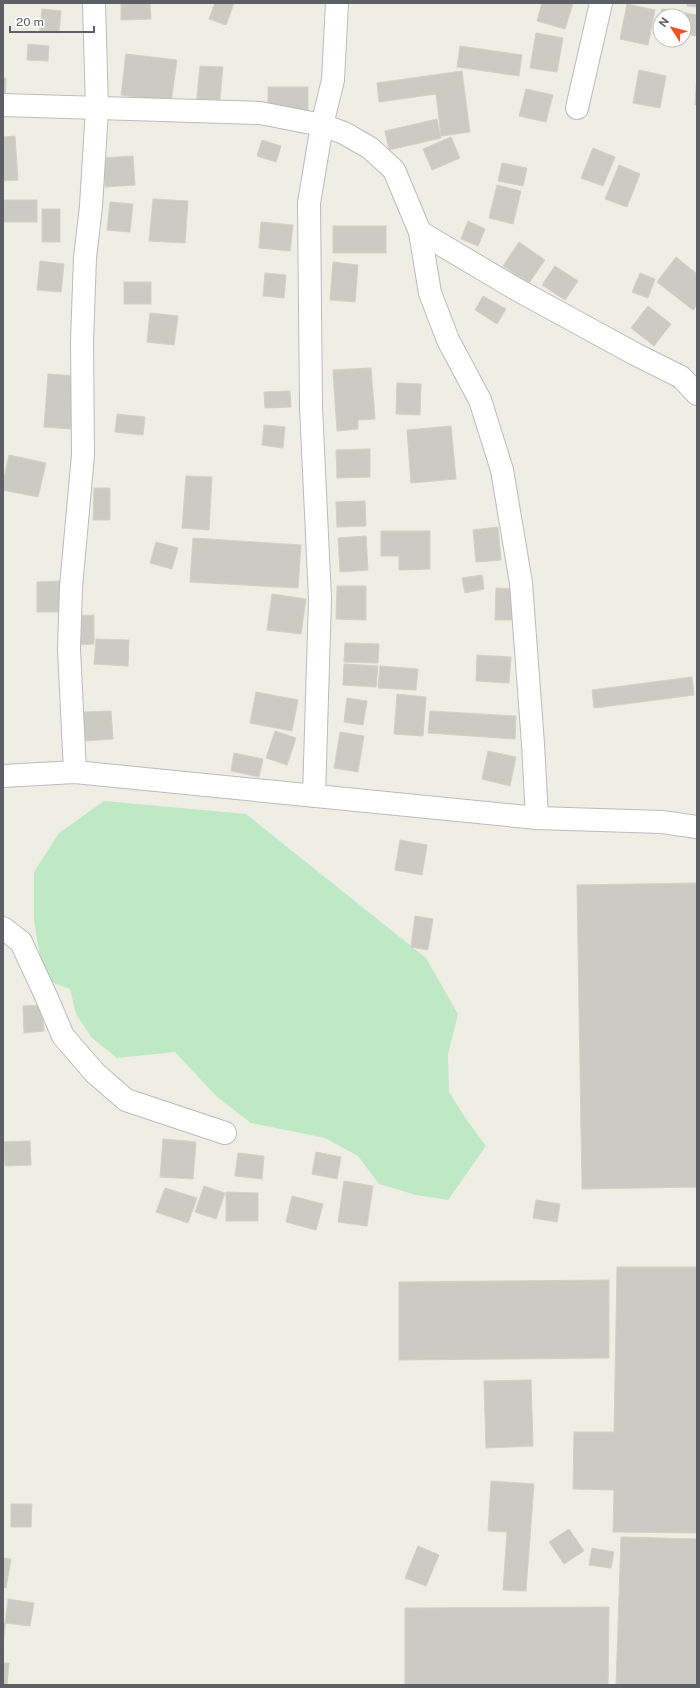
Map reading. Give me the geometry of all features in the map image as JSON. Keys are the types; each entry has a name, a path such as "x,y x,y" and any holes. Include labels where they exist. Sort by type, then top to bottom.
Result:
{"street":[{"path":"75,772 69,649 71,587 83,455 82,341 85,258 91,206 97,109 94,3"},
{"path":"314,796 320,599 311,407 309,203 322,125 333,80 337,3"},
{"path":"577,108 601,3"},
{"path":"3,105 260,113 322,125 344,133 370,148 394,170 420,232 430,294 448,340 480,400 502,470 520,583 533,744 537,818"},
{"path":"420,232 523,292 681,377 697,394"},
{"path":"3,776 75,772 537,818 662,822 697,827"},
{"path":"3,928 20,942 64,1036 95,1073 126,1100 225,1133"}],"green space":[{"path":"104,801 246,814 426,958 458,1014 448,1054 449,1092 466,1119 486,1146 448,1200 416,1195 379,1184 358,1156 325,1138 251,1123 217,1097 175,1052 117,1058 92,1038 76,1014 70,989 48,981 40,955 34,922 34,872 59,833"}],"building":[{"path":"121,3 150,3 151,19 121,20"},
{"path":"215,3 234,3 226,25 209,19"},
{"path":"542,3 573,3 565,29 537,21"},
{"path":"687,3 697,3 697,7 687,6"},
{"path":"627,4 652,9 652,25 648,45 620,39"},
{"path":"42,9 61,11 59,33 40,31"},
{"path":"692,14 697,15 697,36 692,35"},
{"path":"536,33 563,38 557,72 530,68"},
{"path":"28,44 49,46 48,61 27,60"},
{"path":"460,46 522,55 519,76 457,67"},
{"path":"126,54 177,60 171,102 121,95"},
{"path":"200,66 223,67 219,108 196,106"},
{"path":"639,70 666,76 660,108 633,103"},
{"path":"462,71 470,132 441,136 436,94 379,102 377,83"},
{"path":"697,74 697,105 695,105"},
{"path":"3,78 6,78 5,99 3,99"},
{"path":"268,87 308,87 308,112 268,113"},
{"path":"526,89 553,95 546,122 519,116"},
{"path":"437,119 441,138 389,150 385,131"},
{"path":"15,136 18,180 3,181 3,137"},
{"path":"451,137 460,158 432,170 423,149"},
{"path":"262,140 281,146 276,162 257,156"},
{"path":"593,148 615,157 603,186 581,178"},
{"path":"133,156 135,185 105,187 103,158"},
{"path":"502,163 527,168 523,186 498,181"},
{"path":"619,165 640,174 627,207 605,199"},
{"path":"497,185 521,191 513,224 489,218"},
{"path":"153,199 188,201 185,243 149,241"},
{"path":"3,200 37,200 37,222 3,222"},
{"path":"110,202 133,204 130,232 107,230"},
{"path":"42,209 60,209 60,242 42,242"},
{"path":"468,221 485,229 478,246 461,239"},
{"path":"261,222 293,225 290,251 259,248"},
{"path":"333,226 386,226 386,253 333,253"},
{"path":"519,242 545,260 529,283 503,266"},
{"path":"676,257 697,274 697,305 693,310 657,282"},
{"path":"40,261 64,264 61,292 37,290"},
{"path":"333,262 358,265 355,302 330,300"},
{"path":"555,266 578,281 565,300 542,285"},
{"path":"265,273 286,275 284,298 263,296"},
{"path":"640,273 655,279 648,298 632,292"},
{"path":"124,282 151,282 151,304 124,304"},
{"path":"483,296 506,309 497,324 475,310"},
{"path":"648,306 671,324 654,346 631,328"},
{"path":"150,313 178,316 174,345 147,342"},
{"path":"371,368 375,419 358,420 358,429 337,431 333,370"},
{"path":"48,374 75,376 71,429 44,427"},
{"path":"397,383 421,384 420,415 396,414"},
{"path":"290,391 291,407 265,408 264,392"},
{"path":"117,414 145,417 143,435 115,432"},
{"path":"264,425 285,427 283,448 262,445"},
{"path":"451,426 456,479 411,483 407,430"},
{"path":"370,449 370,477 337,478 336,450"},
{"path":"9,455 46,463 38,497 3,490 3,482"},
{"path":"186,476 212,477 209,530 182,528"},
{"path":"94,488 110,488 110,520 93,520"},
{"path":"365,501 366,526 337,527 336,502"},
{"path":"498,527 501,560 476,562 473,530"},
{"path":"381,531 430,531 430,569 399,570 399,556 381,556"},
{"path":"366,536 368,570 340,572 338,538"},
{"path":"193,538 301,545 298,588 190,582"},
{"path":"156,542 178,548 172,569 150,563"},
{"path":"482,575 484,589 465,593 462,578"},
{"path":"63,581 64,612 37,612 37,582"},
{"path":"337,586 366,586 366,620 336,619"},
{"path":"496,588 514,589 513,620 495,620"},
{"path":"272,594 306,599 301,634 267,630"},
{"path":"94,615 94,644 75,645 74,616"},
{"path":"96,639 129,640 128,666 94,664"},
{"path":"345,643 379,644 378,663 344,662"},
{"path":"477,655 511,657 509,683 476,681"},
{"path":"344,664 378,666 376,687 343,685"},
{"path":"380,666 418,669 416,690 378,688"},
{"path":"692,677 694,695 594,708 592,690"},
{"path":"256,692 298,700 292,731 250,723"},
{"path":"397,694 426,697 423,736 394,734"},
{"path":"347,698 367,701 363,725 344,722"},
{"path":"111,711 113,739 85,741 83,712"},
{"path":"430,711 516,716 515,739 428,733"},
{"path":"275,731 296,738 287,765 266,758"},
{"path":"340,732 364,736 358,772 334,768"},
{"path":"488,751 516,757 510,786 482,779"},
{"path":"234,753 263,759 259,777 231,771"},
{"path":"400,840 427,845 422,875 395,870"},
{"path":"697,883 697,1187 582,1189 577,885"},
{"path":"415,916 433,919 428,950 411,947"},
{"path":"42,1005 44,1031 24,1033 23,1006"},
{"path":"163,1139 196,1142 193,1179 160,1177"},
{"path":"30,1141 31,1165 5,1166 4,1142"},
{"path":"316,1152 341,1157 337,1179 312,1174"},
{"path":"238,1153 264,1156 262,1179 235,1176"},
{"path":"344,1181 373,1186 367,1226 338,1222"},
{"path":"204,1186 225,1193 216,1219 195,1212"},
{"path":"165,1188 197,1198 188,1223 156,1212"},
{"path":"226,1192 258,1193 258,1221 226,1221"},
{"path":"292,1196 323,1204 316,1230 286,1222"},
{"path":"536,1200 560,1204 557,1222 533,1218"},
{"path":"617,1267 697,1267 697,1533 613,1532 614,1490 573,1489 574,1432 614,1432"},
{"path":"609,1280 609,1358 399,1360 399,1282"},
{"path":"531,1380 533,1446 486,1448 484,1381"},
{"path":"491,1481 534,1484 526,1591 503,1590 507,1532 488,1531"},
{"path":"11,1504 32,1504 31,1527 11,1527"},
{"path":"569,1529 584,1551 564,1564 549,1542"},
{"path":"621,1537 697,1539 697,1685 616,1685"},
{"path":"418,1546 439,1555 426,1586 405,1578"},
{"path":"592,1548 614,1552 611,1568 589,1565"},
{"path":"3,1558 11,1559 6,1588 3,1587"},
{"path":"8,1599 34,1603 30,1626 5,1623"},
{"path":"609,1607 608,1685 405,1685 405,1608"},
{"path":"3,1623 5,1623 3,1649"},
{"path":"3,1663 9,1663 7,1685 3,1685"}]}
